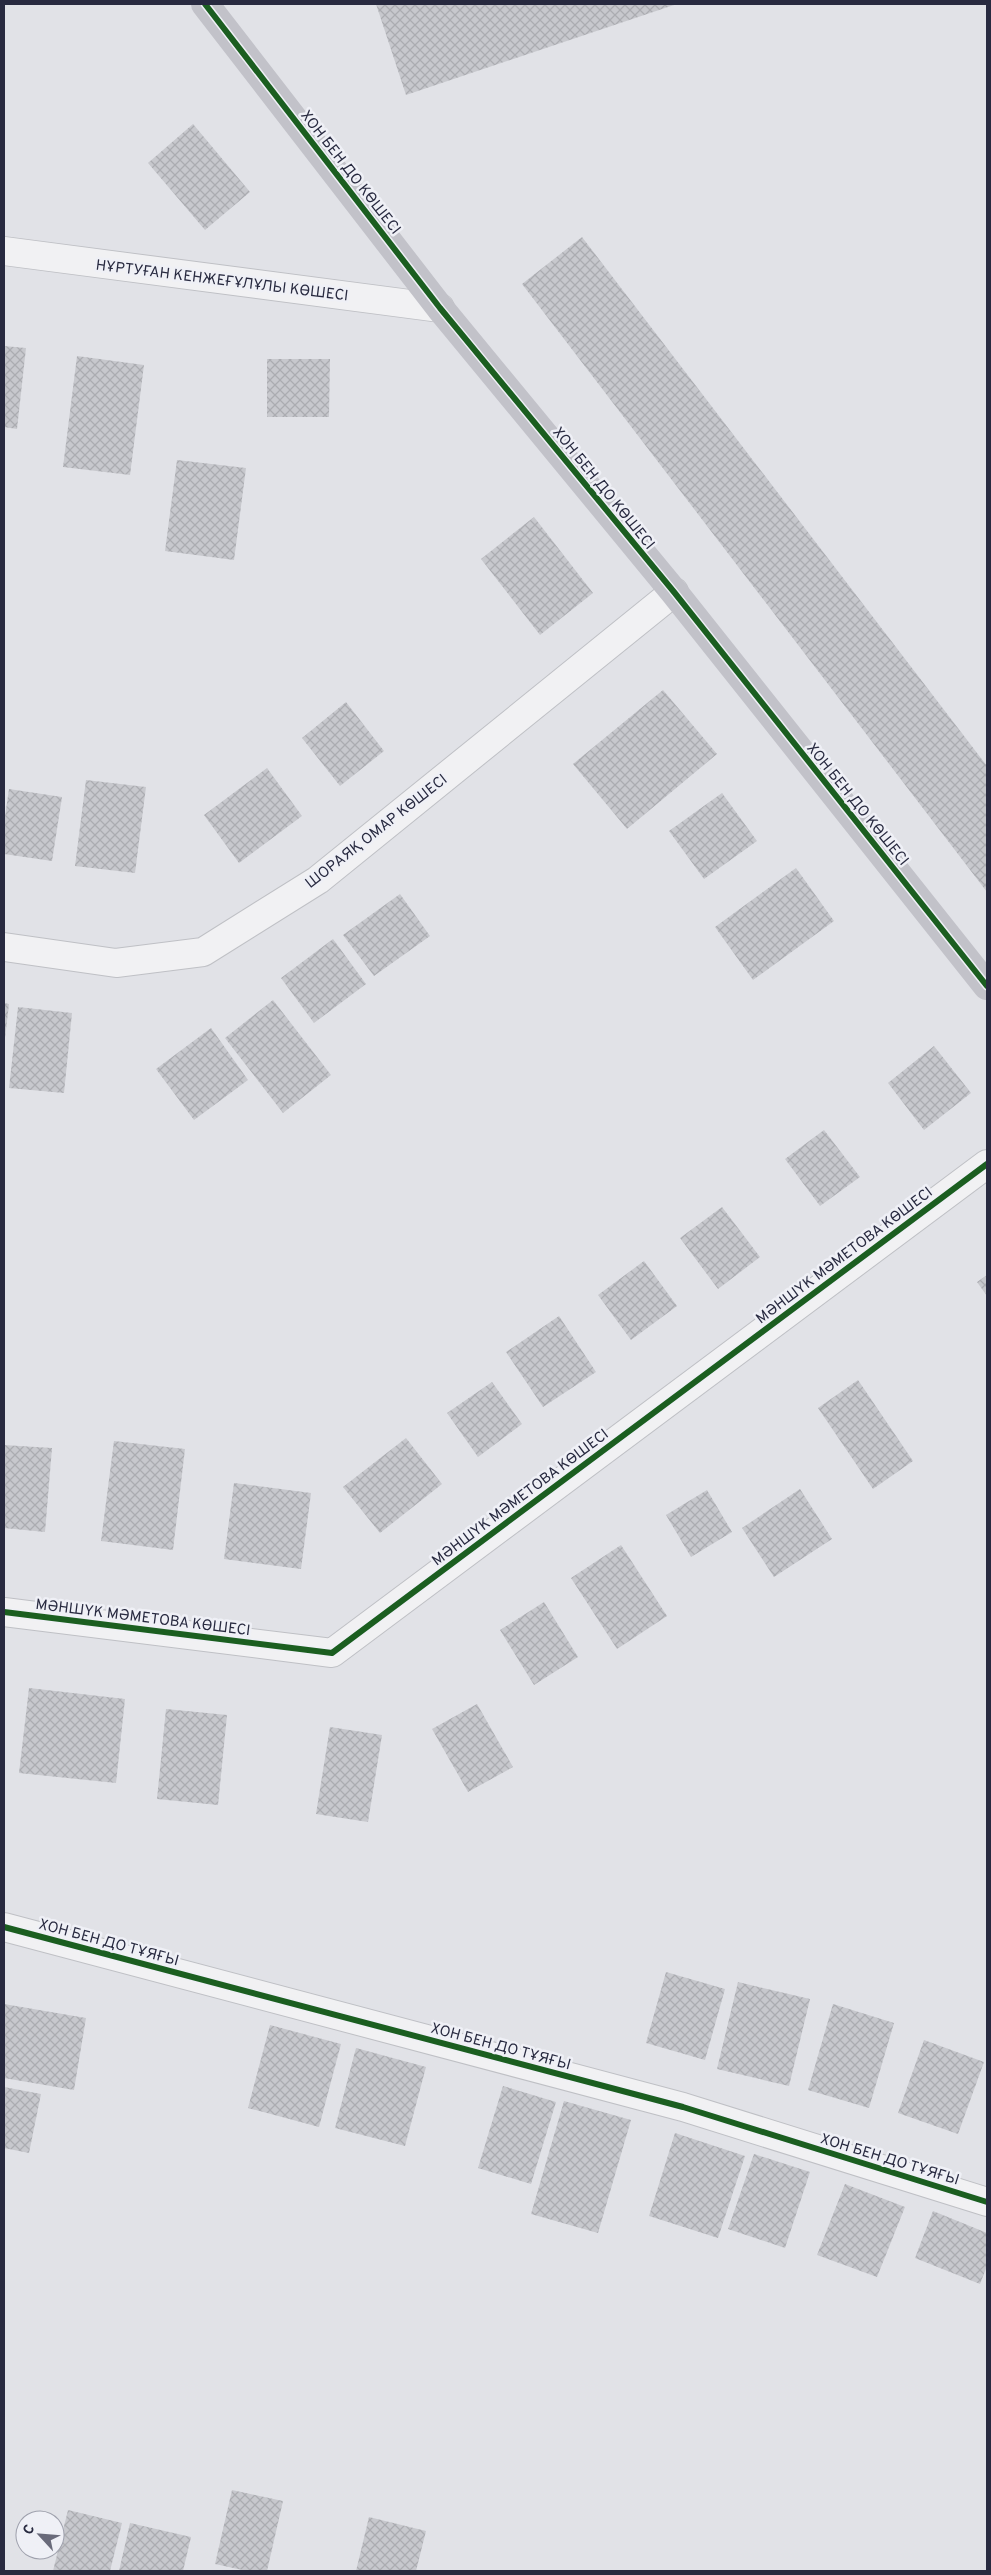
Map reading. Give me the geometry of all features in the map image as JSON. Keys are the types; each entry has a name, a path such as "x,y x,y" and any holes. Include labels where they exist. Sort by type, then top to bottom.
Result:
{"street":[{"name":"ХОН БЕН ДО КӨШЕСІ","path":"205,4 440,308 674,592 987,986"},
{"name":"НҰРТУҒАН КЕНЖЕҒҰЛҰЛЫ КӨШЕСІ","path":"4,251 440,308"},
{"name":"ШОРАЯҚ ОМАР КӨШЕСІ","path":"4,947 116,963 203,952 318,880 674,592"},
{"name":"МӘНШҮК МӘМЕТОВА КӨШЕСІ","path":"4,1612 332,1653 987,1164"},
{"name":"ХОН БЕН ДО ТҰЯҒЫ","path":"4,1927 684,2107 987,2202"}],"building":[{"path":"376,4 677,4 406,95"},
{"path":"193,124 250,192 205,230 148,163"},
{"path":"582,237 987,766 987,892 522,284"},
{"path":"4,346 26,348 17,429 4,427"},
{"path":"77,356 144,365 130,475 63,467"},
{"path":"267,359 330,359 329,417 267,417"},
{"path":"177,460 246,468 234,560 165,551"},
{"path":"534,517 593,593 540,635 481,559"},
{"path":"663,690 717,754 627,829 573,764"},
{"path":"346,702 384,751 340,786 302,738"},
{"path":"267,768 302,816 239,863 204,815"},
{"path":"86,780 146,787 135,873 75,866"},
{"path":"9,789 62,797 52,861 4,854 4,823"},
{"path":"722,793 757,841 704,879 669,831"},
{"path":"796,868 834,921 753,980 715,927"},
{"path":"400,894 430,936 374,976 343,935"},
{"path":"333,939 366,984 314,1023 281,978"},
{"path":"273,1000 331,1075 283,1113 225,1038"},
{"path":"4,1003 9,1004 5,1038 4,1038"},
{"path":"18,1007 72,1013 64,1093 9,1088"},
{"path":"211,1028 248,1080 194,1120 156,1069"},
{"path":"934,1046 971,1093 924,1130 888,1083"},
{"path":"824,1130 860,1177 820,1206 785,1159"},
{"path":"722,1207 760,1257 718,1289 680,1238"},
{"path":"644,1261 677,1306 631,1340 598,1295"},
{"path":"987,1275 987,1296 977,1282"},
{"path":"559,1316 596,1372 543,1407 506,1352"},
{"path":"858,1380 913,1461 873,1489 818,1408"},
{"path":"492,1382 522,1424 478,1457 447,1413"},
{"path":"406,1438 442,1484 380,1533 343,1487"},
{"path":"114,1441 185,1449 173,1550 101,1541"},
{"path":"4,1445 52,1448 45,1532 4,1528"},
{"path":"234,1483 311,1493 301,1569 224,1559"},
{"path":"800,1489 832,1539 774,1577 742,1528"},
{"path":"707,1490 732,1532 691,1557 666,1515"},
{"path":"621,1545 667,1616 617,1649 571,1578"},
{"path":"544,1602 578,1657 534,1685 500,1630"},
{"path":"29,1688 125,1699 116,1783 19,1773"},
{"path":"477,1704 513,1767 468,1792 432,1729"},
{"path":"166,1709 227,1715 218,1805 157,1799"},
{"path":"330,1727 382,1735 368,1822 316,1814"},
{"path":"666,1972 725,1989 705,2060 646,2043"},
{"path":"738,1982 810,1999 789,2086 717,2069"},
{"path":"4,2004 86,2018 74,2090 4,2078"},
{"path":"833,2004 894,2023 869,2108 808,2090"},
{"path":"270,2025 341,2044 319,2127 248,2108"},
{"path":"924,2040 984,2062 958,2134 898,2113"},
{"path":"356,2048 426,2067 405,2146 335,2128"},
{"path":"503,2086 556,2102 531,2184 478,2168"},
{"path":"4,2087 41,2094 29,2153 4,2148"},
{"path":"564,2101 631,2120 598,2233 531,2214"},
{"path":"675,2133 745,2156 718,2238 649,2216"},
{"path":"754,2154 810,2172 785,2248 728,2229"},
{"path":"845,2184 905,2207 877,2277 817,2255"},
{"path":"933,2211 987,2233 987,2266 980,2284 915,2258"},
{"path":"232,2490 283,2501 267,2571 247,2571 215,2564"},
{"path":"68,2510 122,2523 110,2571 53,2571 56,2560 65,2560 65,2522"},
{"path":"369,2517 426,2531 416,2571 356,2571"},
{"path":"130,2523 191,2537 183,2571 119,2571"}],"cycle path":[{"path":"205,4 440,308 674,592 987,986"},
{"path":"4,1612 332,1653 987,1164"},
{"path":"4,1927 683,2107 987,2202"}]}
